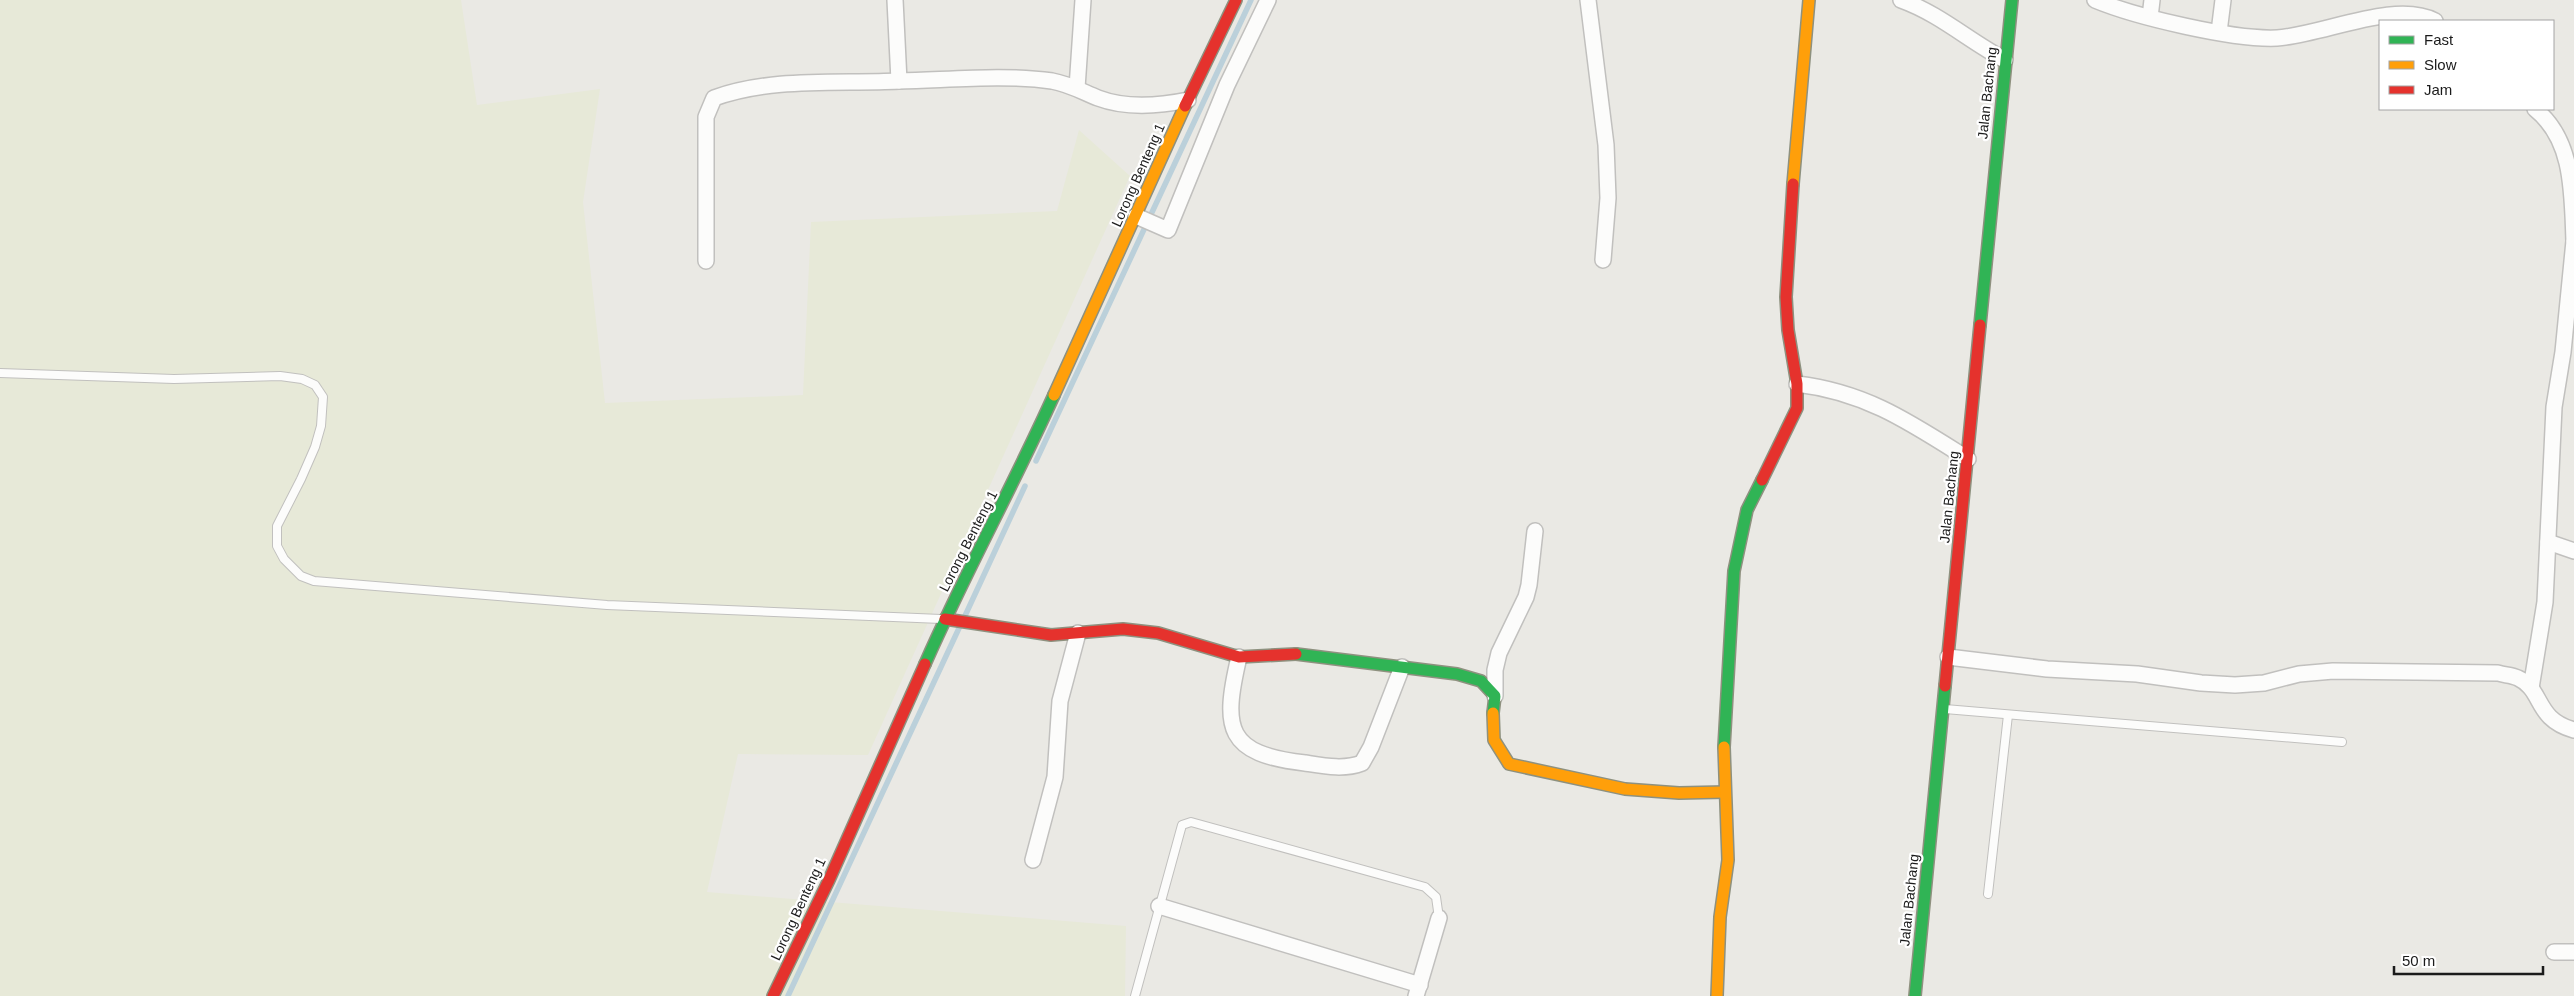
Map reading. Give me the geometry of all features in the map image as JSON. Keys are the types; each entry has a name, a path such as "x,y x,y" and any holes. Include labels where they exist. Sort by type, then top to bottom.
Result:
{"street":[{"path":"895,0 899,81"},
{"path":"1077,88 1083,0"},
{"name":"Lorong Benteng 1","path":"773,996 951,620 1138,217 1188,100 1236,0"},
{"path":"1138,217 1168,230 1227,85 1268,0"},
{"path":"1588,0 1606,145 1608,198 1603,260"},
{"path":"1717,996 1720,917 1725,893 1728,860 1728,823 1725,792 1726,701 1734,571 1747,510 1797,408 1796,384 1788,330 1787,254 1809,0"},
{"path":"1901,0 1938,16 1982,48 2005,60"},
{"name":"Jalan Bachang","path":"1914,996 2012,0"},
{"path":"2095,0 2150,17 2250,37 2278,38 2305,33 2385,9 2407,9 2434,20"},
{"path":"2150,17 2152,0"},
{"path":"2219,32 2223,0"},
{"path":"706,261 706,117 714,98 734,90 786,84 1030,80 1052,82 1077,88 1100,98 1124,104 1170,104 1188,100"},
{"path":"2531,688 2545,602 2554,407 2564,352 2574,241 2570,173 2563,142 2548,118 2536,110"},
{"path":"1796,384 1824,387 1891,411 1968,459"},
{"path":"1535,531 1526,597 1499,653 1495,670 1492,730 1496,750 1509,764 1624,789 1679,793 1725,792"},
{"path":"2548,542 2574,551"},
{"path":"951,620 1051,636 1123,629 1158,634 1239,658 1293,654 1456,674 1481,681 1495,696"},
{"path":"1033,860 1055,777 1060,701 1078,634"},
{"path":"1239,658 1230,700 1230,720 1242,742 1254,752 1277,760 1350,768 1362,764 1371,747 1402,667"},
{"path":"1948,658 2047,669 2137,674 2201,683 2235,685 2264,683 2299,674 2333,671 2498,673 2518,678 2531,688 2550,720 2574,730"},
{"path":"1159,906 1418,991 1439,918"},
{"path":"2554,952 2574,952"}],"lane":[{"path":"0,373 174,378 280,376 302,379 315,385 322,397 321,426 315,447 301,479 277,526 277,546 284,559 301,576 314,581 607,605 951,620"},
{"path":"1943,709 2342,742"},
{"path":"1988,894 2008,714"},
{"path":"1135,996 1182,825 1191,822 1425,886 1436,897 1439,918"}],"green space":[{"path":"0,0 461,0 477,105 600,89 583,202 605,403 803,395 811,222 1057,211 1079,130 1130,176 868,755 738,754 707,892 1126,926 1125,996 0,996"}],"waterway":[{"path":"1036,461 1251,0"},
{"path":"964,618 1025,486"},
{"path":"788,996 960,626"}],"traffic: fast":[{"path":"1980,325 2012,0"},
{"path":"925,664 1054,395"},
{"path":"1724,747 1734,571 1747,510 1762,480"},
{"path":"1296,654 1457,674 1481,681 1495,696 1493,713"},
{"path":"1915,996 1945,686"}],"traffic: slow":[{"path":"1793,184 1809,0"},
{"path":"1054,395 1185,106"},
{"path":"1493,713 1494,740 1509,764 1625,789 1679,793 1725,792"},
{"path":"1717,996 1720,917 1728,860 1724,747"}],"traffic: jam":[{"path":"1185,106 1236,0"},
{"path":"1762,480 1797,408 1797,384 1788,330 1786,297 1793,184"},
{"path":"1945,686 1980,325"},
{"path":"945,619 1051,635 1123,629 1158,633 1239,657 1296,654"},
{"path":"773,996 829,880 925,664"}]}
